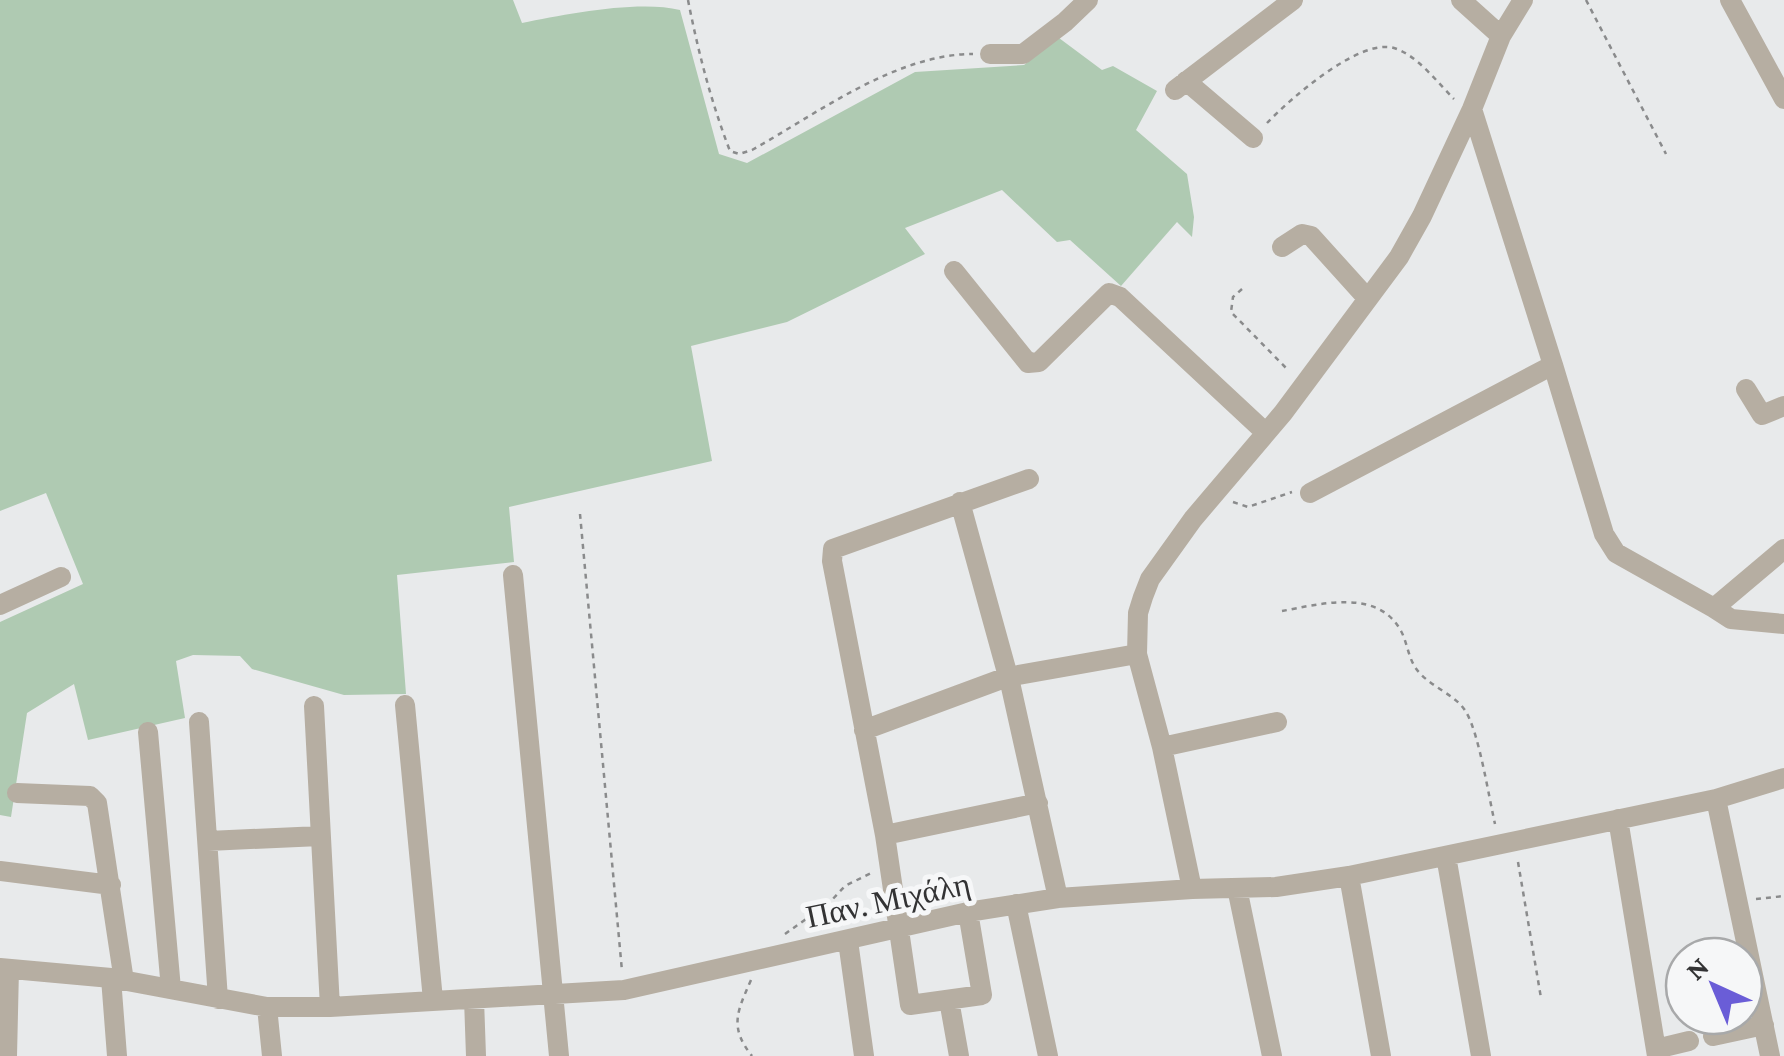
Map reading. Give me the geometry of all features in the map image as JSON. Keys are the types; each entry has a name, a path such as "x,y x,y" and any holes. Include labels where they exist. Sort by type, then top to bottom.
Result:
{"street":[{"path":"990,54 1023,54 1088,0"},
{"path":"1253,138 1180,86 1292,0"},
{"path":"1461,0 1501,36"},
{"path":"1192,888 1162,746 1137,654 1138,613 1150,579 1220,486 1304,386 1398,257 1422,216 1501,36 1523,0"},
{"path":"1730,0 1784,99"},
{"path":"1470,112 1554,365 1604,534 1616,553 1731,619 1784,624"},
{"path":"1282,247 1302,234 1311,236 1367,298"},
{"path":"954,271 1028,363 1039,362 1109,293 1120,298 1266,433"},
{"path":"1310,493 1554,365"},
{"path":"1746,388 1762,415 1784,406"},
{"path":"968,912 982,994 910,1005 885,835 832,549 1029,480"},
{"path":"960,502 1038,803 1058,898"},
{"path":"1714,608 1784,549"},
{"path":"513,575 558,1056"},
{"path":"0,605 61,577"},
{"path":"864,730 1006,677 1137,654"},
{"path":"406,705 432,1000"},
{"path":"314,706 330,1007"},
{"path":"198,722 218,999"},
{"path":"1162,746 1277,722"},
{"path":"148,732 171,989"},
{"name":"Παν. Μιχάλη","path":"5,968 118,980 267,1006 330,1007 624,990 772,954 1016,904 1192,888 1276,888 1349,876 1716,799 1784,778"},
{"path":"17,793 90,796 97,804 110,885 118,980 117,1056"},
{"path":"1716,799 1745,936"},
{"path":"885,835 1038,803"},
{"path":"1618,818 1656,1053 1689,1040"},
{"path":"208,841 320,836"},
{"path":"1446,856 1481,1056"},
{"path":"0,871 110,885"},
{"path":"1349,876 1381,1056"},
{"path":"1237,888 1272,1056"},
{"path":"1016,904 1048,1056"},
{"path":"848,941 864,1056"},
{"path":"5,968 7,1056"},
{"path":"474,999 476,1056"},
{"path":"949,1000 959,1056"},
{"path":"267,1006 272,1056"},
{"path":"1764,1025 1770,1056"}],"path":[{"path":"688,0 698,54 724,136 730,151 739,154 920,60 948,54 990,54"},
{"path":"1586,0 1666,154"},
{"path":"1253,138 1292,96 1365,52 1383,46 1410,56 1470,112"},
{"path":"1242,289 1233,297 1231,312 1304,386"},
{"path":"1220,486 1236,504 1248,507 1298,490 1310,493"},
{"path":"580,514 624,990"},
{"path":"1282,611 1341,602 1368,604 1386,614 1400,629 1415,667 1466,711 1508,844 1541,998"},
{"path":"1738,902 1784,896"}],"green space":[{"path":"0,0 513,0 522,23 624,7 680,10 719,154 747,163 915,72 1024,65 1059,38 1102,70 1113,66 1157,91 1136,130 1187,174 1194,217 1192,237 1177,222 1121,286 1070,240 1057,242 1002,190 905,228 925,254 787,322 691,346 712,461 509,507 514,562 397,575 406,694 344,695 252,669 240,656 193,655 176,661 185,718 88,740 74,684 27,713 11,817 0,815 0,622 83,584 46,493 0,511"}]}
